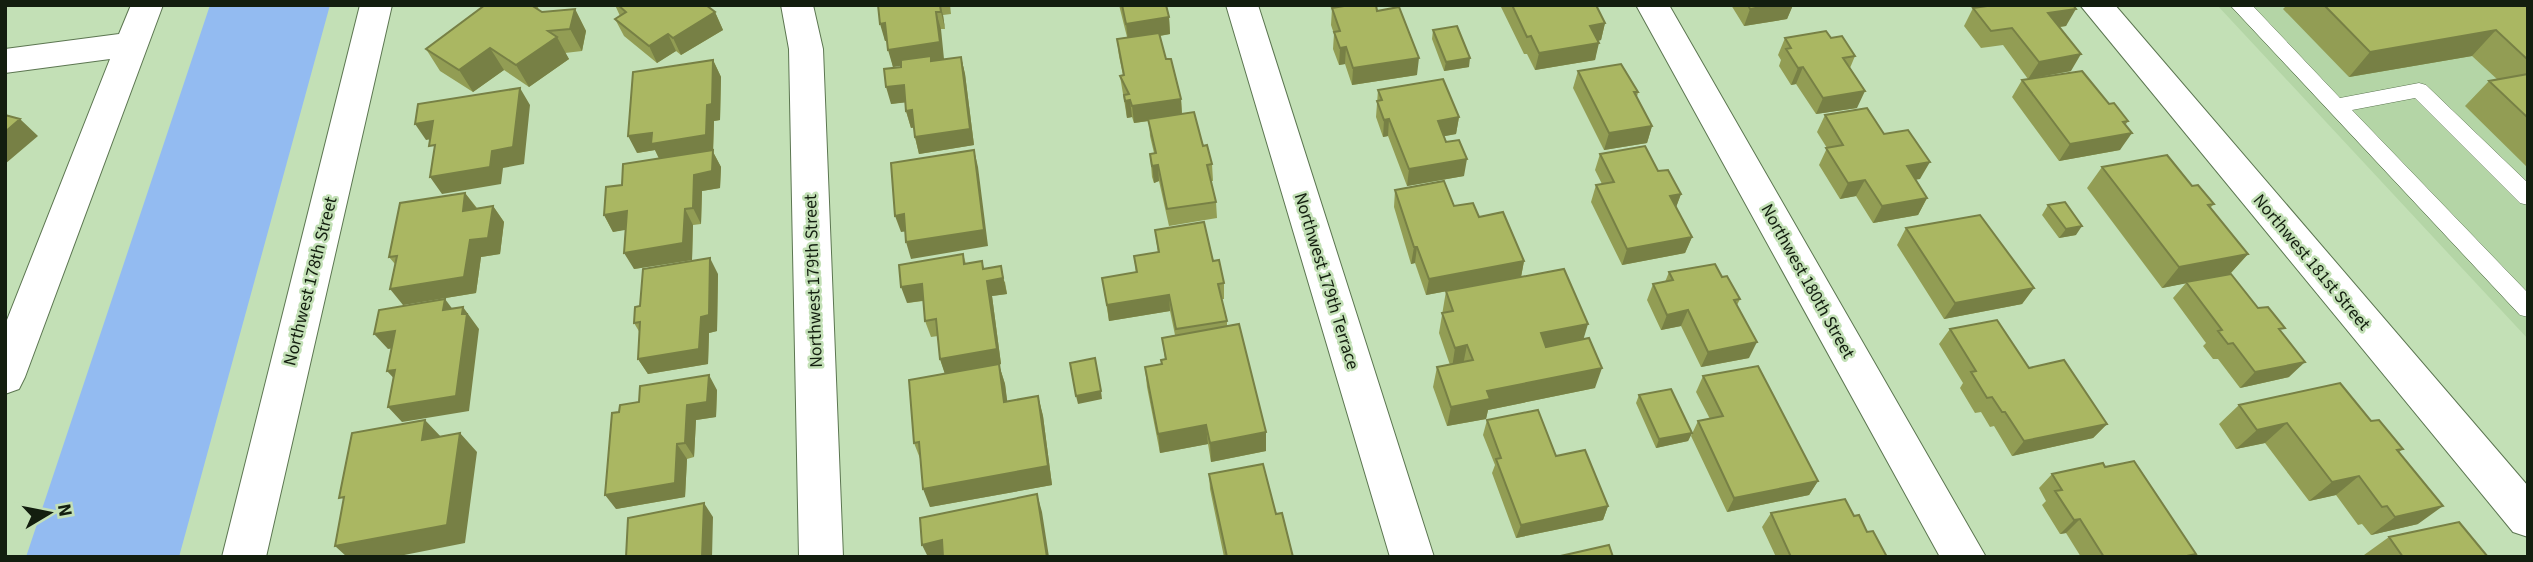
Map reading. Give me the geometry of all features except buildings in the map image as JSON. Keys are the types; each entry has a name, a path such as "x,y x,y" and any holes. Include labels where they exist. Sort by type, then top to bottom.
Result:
{"street":[{"path":"5,377 147,5"},
{"name":"Northwest 178th Street","path":"244,557 376,5"},
{"name":"Northwest 179th Street","path":"797,5 806,49 821,557"},
{"name":"Northwest 179th Terrace","path":"1242,5 1412,557"},
{"name":"Northwest 180th Street","path":"1652,5 1964,557"},
{"name":"Northwest 181st Street","path":"2096,5 2528,519"},
{"path":"5,61 131,44"}],"lane":[{"path":"2240,5 2528,308"},
{"path":"2336,106 2419,90 2528,197"}],"shaded area":[{"path":"2217,5 2528,5 2528,339"}],"water":[{"path":"210,5 330,5 179,557 26,557"}]}
